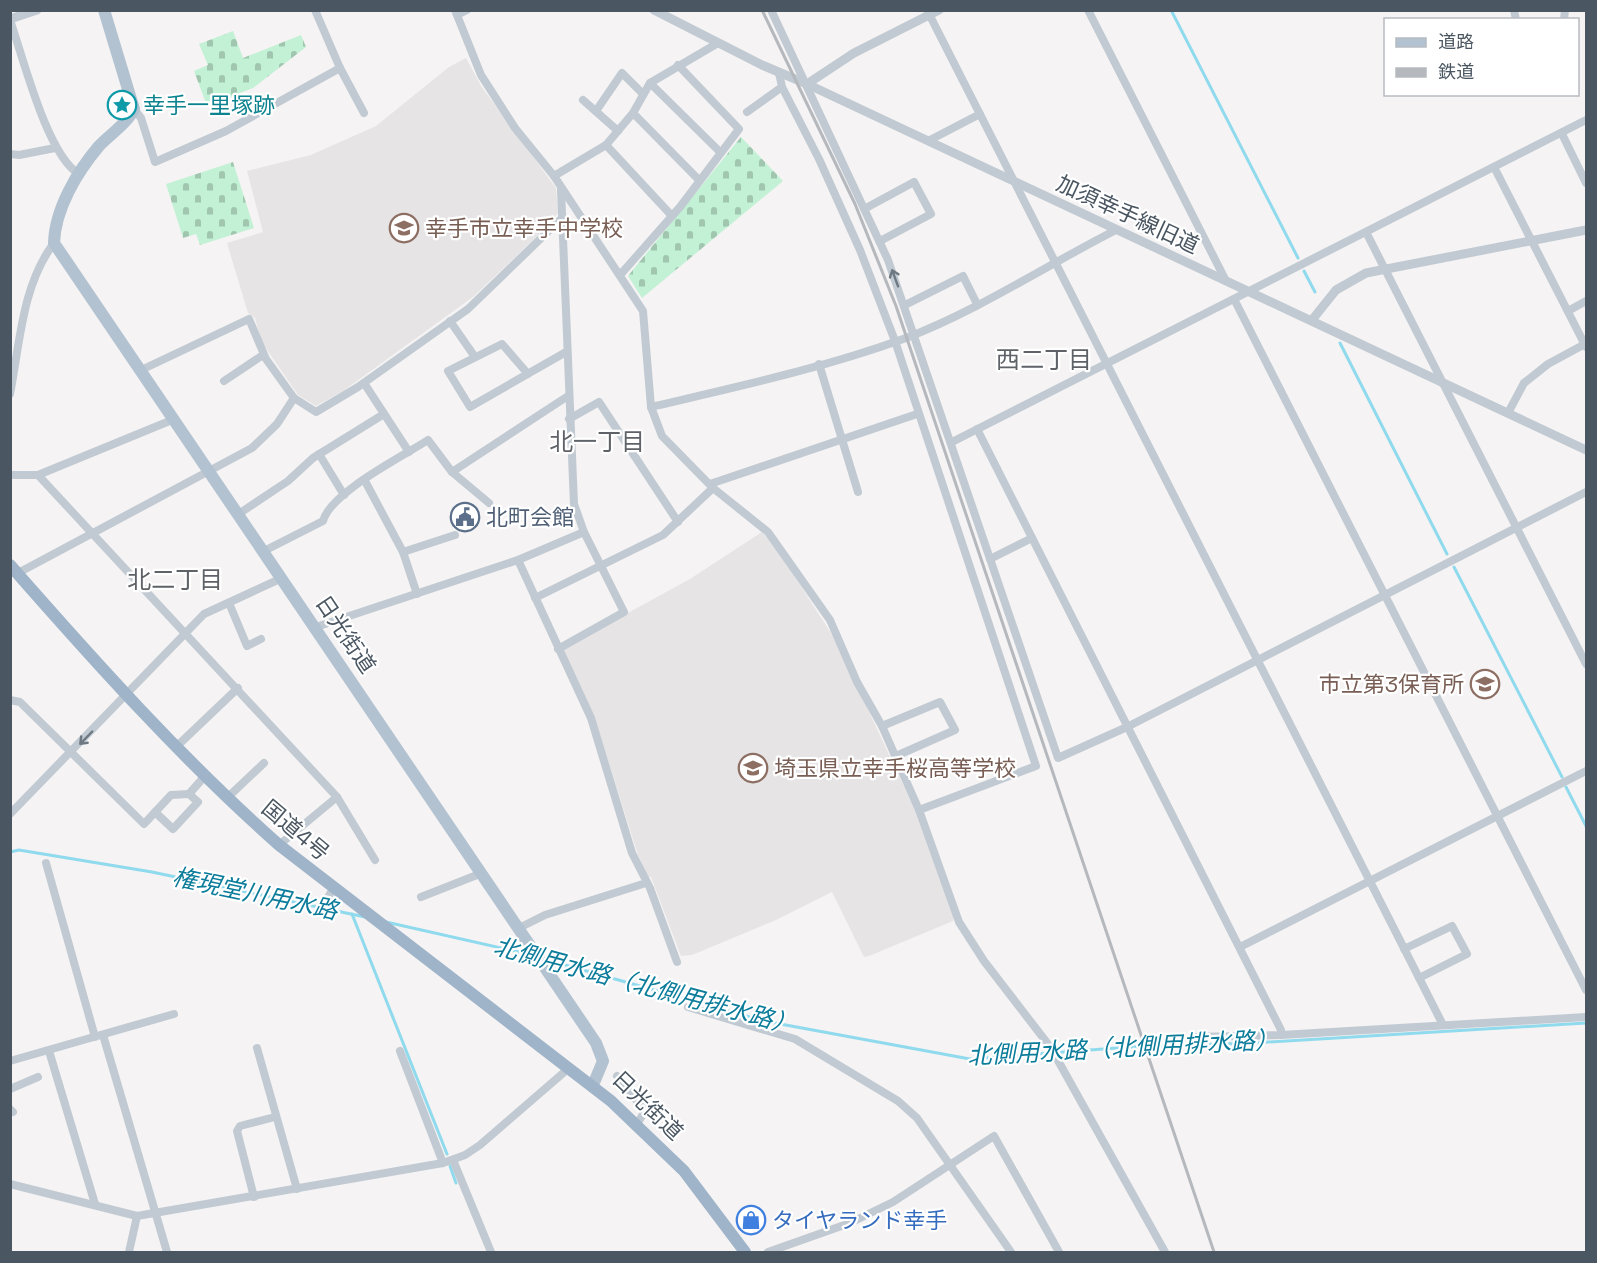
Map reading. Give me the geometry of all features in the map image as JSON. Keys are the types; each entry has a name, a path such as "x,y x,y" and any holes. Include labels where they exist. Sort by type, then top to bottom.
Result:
{"highway":[{"name":"国道4号","path":"14,569 175,747 204,777 279,845 593,1085"},
{"name":"日光街道","path":"593,1085 637,1124 684,1171 745,1252"}],"main road":[{"path":"54,243 57,220 79,174 98,147 134,109 104,10"},
{"name":"日光街道","path":"54,243 208,473 316,627 601,1052 602,1069 593,1085"}],"street":[{"path":"37,10 10,19 55,148 72,170 79,174"},
{"path":"315,10 340,68 364,113"},
{"path":"467,10 456,13 481,75 515,128 554,176 643,311 651,407 662,436 712,486 768,532 830,620 857,682 882,726 919,810 958,922 984,961 1052,1048 1165,1252"},
{"path":"771,10 866,208 916,333 1058,758 1127,727 1587,492"},
{"path":"807,84 854,53 928,13 939,10"},
{"path":"1088,10 1226,281"},
{"name":"加須幸手線旧道","path":"654,11 779,73 807,84 1226,281 1252,291 1587,450"},
{"path":"928,13 1443,1025"},
{"path":"554,176 606,145 633,113 650,83 717,42"},
{"path":"621,275 672,216 739,129 678,65"},
{"path":"134,109 141,118 155,162 226,131 340,68"},
{"path":"596,111 622,73 644,94"},
{"path":"779,73 782,87 819,159 855,240 895,341 917,414 1036,766 919,810"},
{"path":"650,83 720,152"},
{"path":"747,112 782,87"},
{"path":"583,100 618,131"},
{"path":"633,113 699,180"},
{"path":"928,141 980,114"},
{"path":"952,442 1587,120"},
{"path":"1562,134 1587,183"},
{"path":"606,145 672,216"},
{"path":"10,154 19,155 55,148"},
{"path":"1494,167 1586,346 1548,364 1524,383 1508,413"},
{"path":"866,208 914,182 931,214 880,242"},
{"path":"558,649 624,612 584,532 574,504 561,188"},
{"path":"139,371 249,319 263,355 294,398 316,412 364,383 468,309 563,217"},
{"path":"651,407 819,364 895,341 977,304 1116,230"},
{"path":"1312,320 1328,298 1344,284 1384,268 1587,230"},
{"path":"1366,231 1587,664"},
{"path":"10,394 24,310 38,267 54,243"},
{"path":"905,305 963,276 977,304"},
{"path":"1234,299 1587,990"},
{"path":"1568,311 1587,301"},
{"path":"450,321 475,357"},
{"path":"528,374 502,344 448,371 470,407 528,374 566,352"},
{"path":"224,381 263,355"},
{"path":"819,364 858,492"},
{"path":"364,383 409,452"},
{"path":"452,472 568,396"},
{"path":"14,569 92,534 252,448 278,424 294,398"},
{"path":"569,419 599,402 678,522"},
{"path":"237,515 288,482 319,454 384,414"},
{"path":"535,598 663,535 712,486 841,438 917,414"},
{"path":"10,475 38,475 172,420"},
{"path":"977,429 1240,947 1281,1035"},
{"path":"262,552 323,521 326,511 344,495 428,440 452,472 489,503"},
{"path":"319,454 344,495"},
{"path":"38,475 337,797 375,860"},
{"path":"365,481 403,552 417,594"},
{"path":"316,627 518,560 584,532"},
{"path":"403,552 454,535"},
{"path":"990,559 1032,538"},
{"path":"518,560 591,718 633,853 676,962"},
{"path":"10,814 72,753 204,614 282,578"},
{"path":"229,603 247,646 261,639"},
{"path":"175,747 238,688"},
{"path":"10,700 21,702 144,824 155,812 171,795 189,794 198,802 173,828 155,812"},
{"path":"882,726 940,702 954,730 896,756"},
{"path":"227,798 264,763"},
{"path":"1240,947 1587,771"},
{"path":"189,794 204,777"},
{"path":"279,845 337,797"},
{"path":"46,863 167,1252"},
{"path":"422,897 482,873"},
{"path":"519,928 545,915 646,883"},
{"path":"319,913 334,888"},
{"path":"1404,949 1452,926 1467,954 1419,978"},
{"path":"688,1007 795,1040 898,1101 916,1118 1011,1252"},
{"path":"10,1062 174,1014"},
{"path":"1194,1037 1281,1035 1587,1017"},
{"path":"257,1048 297,1190"},
{"path":"49,1051 95,1204"},
{"path":"400,1051 443,1163"},
{"path":"10,1184 137,1216 155,1215 443,1163 480,1145 569,1068"},
{"path":"617,1076 645,1111 637,1124"},
{"path":"10,1089 38,1077"},
{"path":"254,1197 237,1131 240,1126 275,1117"},
{"path":"768,1252 850,1222 893,1202 994,1136 1059,1252"},
{"path":"453,1160 491,1252"},
{"path":"129,1252 137,1216"}],"shaded area":[{"name":"幸手市立幸手中学校","path":"466,58 481,86 556,188 558,213 550,224 473,297 343,391 316,406 298,395 261,341 255,318 248,313 227,243 263,232 247,171 311,155 376,126 449,67"},
{"name":"埼玉県立幸手桜高等学校","path":"762,532 775,546 836,641 914,808 954,917 953,921 869,956 864,957 832,892 776,920 692,955 681,956 651,877 648,877 638,855 595,719 564,653 564,648 690,579"}],"green space":[{"path":"233,31 243,58 301,35 306,47 253,88 207,106 194,71 208,65 199,44"},
{"path":"741,137 783,181 642,298 628,276"},
{"path":"233,162 254,228 200,245 196,234 183,238 166,184"}],"waterway":[{"path":"1171,10 1298,258"},
{"path":"1304,271 1315,292"},
{"path":"1340,343 1447,554"},
{"path":"1454,567 1562,777"},
{"path":"1566,787 1586,826"},
{"name":"権現堂川用水路","path":"10,852 19,850 152,872 365,917"},
{"name":"権現堂川用水路","path":"352,914 447,1154"},
{"name":"北側用水路（北側用排水路）","path":"386,922 532,955"},
{"name":"北側用水路（北側用排水路）","path":"544,959 764,1021 970,1059 1130,1047 1252,1043 1586,1023"},
{"name":"権現堂川用水路","path":"450,1166 456,1183"}],"railway":[{"path":"762,10 855,204 896,306 1214,1252"}],"place":[{"name":"幸手一里塚跡","path":"122,105"},
{"name":"幸手市立幸手中学校","path":"404,228"},
{"name":"北町会館","path":"465,517"},
{"name":"市立第3保育所","path":"1485,684"},
{"name":"埼玉県立幸手桜高等学校","path":"753,768"},
{"name":"タイヤランド幸手","path":"751,1220"}],"district":[{"name":"西二丁目","path":"1044,360"},
{"name":"北一丁目","path":"597,442"},
{"name":"北二丁目","path":"175,580"}]}
